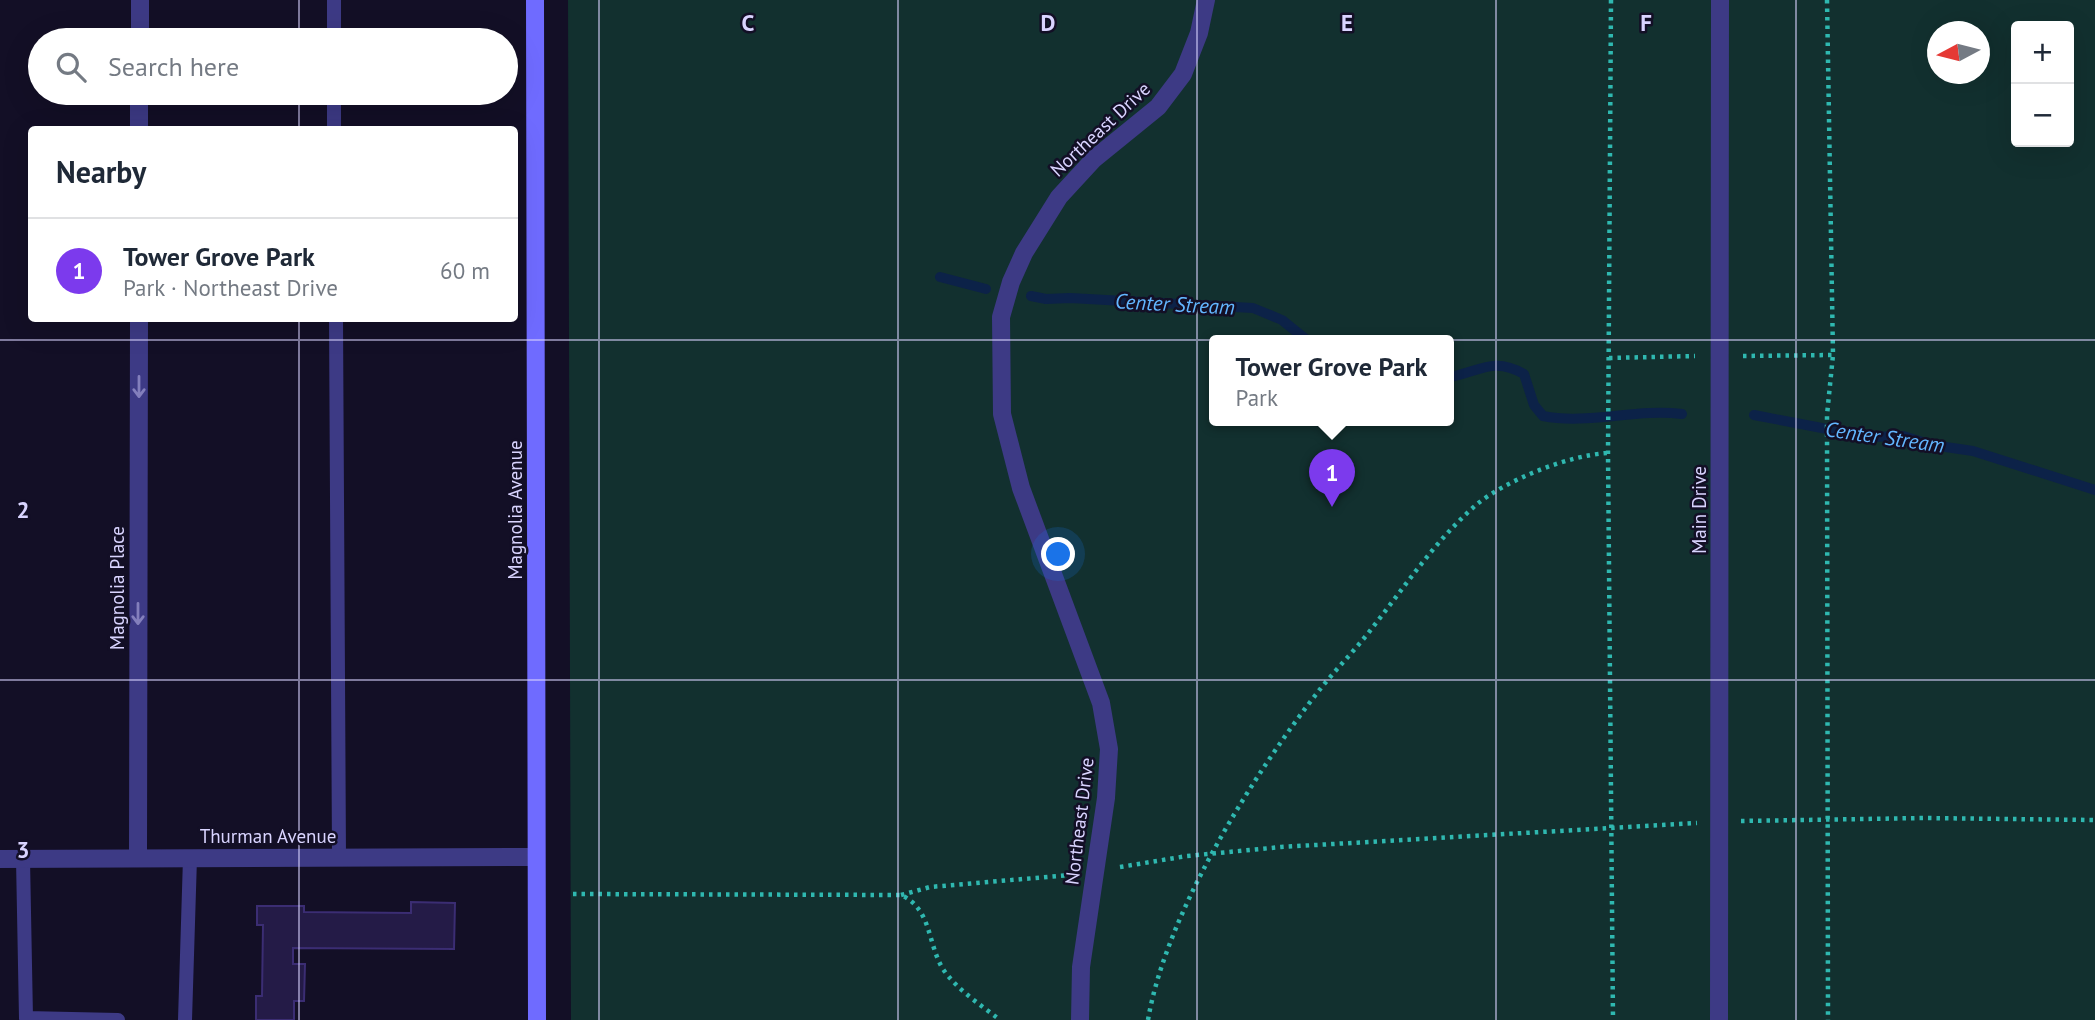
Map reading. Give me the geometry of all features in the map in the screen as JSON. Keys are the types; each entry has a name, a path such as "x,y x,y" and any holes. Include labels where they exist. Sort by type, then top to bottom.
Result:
{"street":[{"path":"140,0 140,28"},
{"name":"Magnolia Avenue","path":"535,0 537,1020"},
{"name":"Northeast Drive","path":"1080,1020 1081,967 1106,798 1109,749 1101,703 1021,488 1002,414 1001,317 1011,282 1024,253 1059,197 1094,159 1158,107 1183,74 1199,33 1206,0"},
{"name":"Main Drive","path":"1719,1020 1720,0"},
{"path":"139,105 139,126"},
{"name":"Magnolia Place","path":"138,858 139,322"},
{"name":"Thurman Avenue","path":"0,859 536,857"}],"lane":[{"path":"334,0 334,28"},
{"path":"334,105 334,126"},
{"path":"336,322 339,857"},
{"path":"185,1020 190,858"},
{"path":"23,859 26,1018 118,1020"}],"path":[{"path":"1611,0 1608,453 1613,1020"},
{"path":"1826,0 1833,355 1827,415 1828,1020"},
{"path":"1148,1020 1170,937 1214,853 1258,779 1321,688 1371,629 1434,547 1478,503 1531,474 1571,457 1608,453"},
{"path":"573,894 901,895 930,887 1095,872 1214,853 1613,827 1828,820 2095,820"},
{"path":"901,895 913,901 924,915 942,968 962,990 1000,1020"}],"green space":[{"path":"568,0 2095,0 2095,1020 571,1020"}],"building":[{"path":"411,902 455,903 454,949 293,948 293,964 305,964 304,1001 294,1001 294,1020 256,1020 256,996 262,996 263,925 257,925 257,906 304,906 304,912 411,913"}],"waterway":[{"name":"Center Stream","path":"940,277 986,289"},
{"name":"Center Stream","path":"1031,296 1046,299 1253,308 1282,320 1301,335"},
{"name":"Center Stream","path":"1454,376 1486,367 1503,366 1513,369 1524,374 1534,405 1543,416 1577,419 1647,413 1682,414"},
{"name":"Center Stream","path":"1754,415 1869,437 1903,436 1932,445 1973,451 2095,490"}],"place":[{"name":"Tower Grove Park","path":"1332,507"}]}
